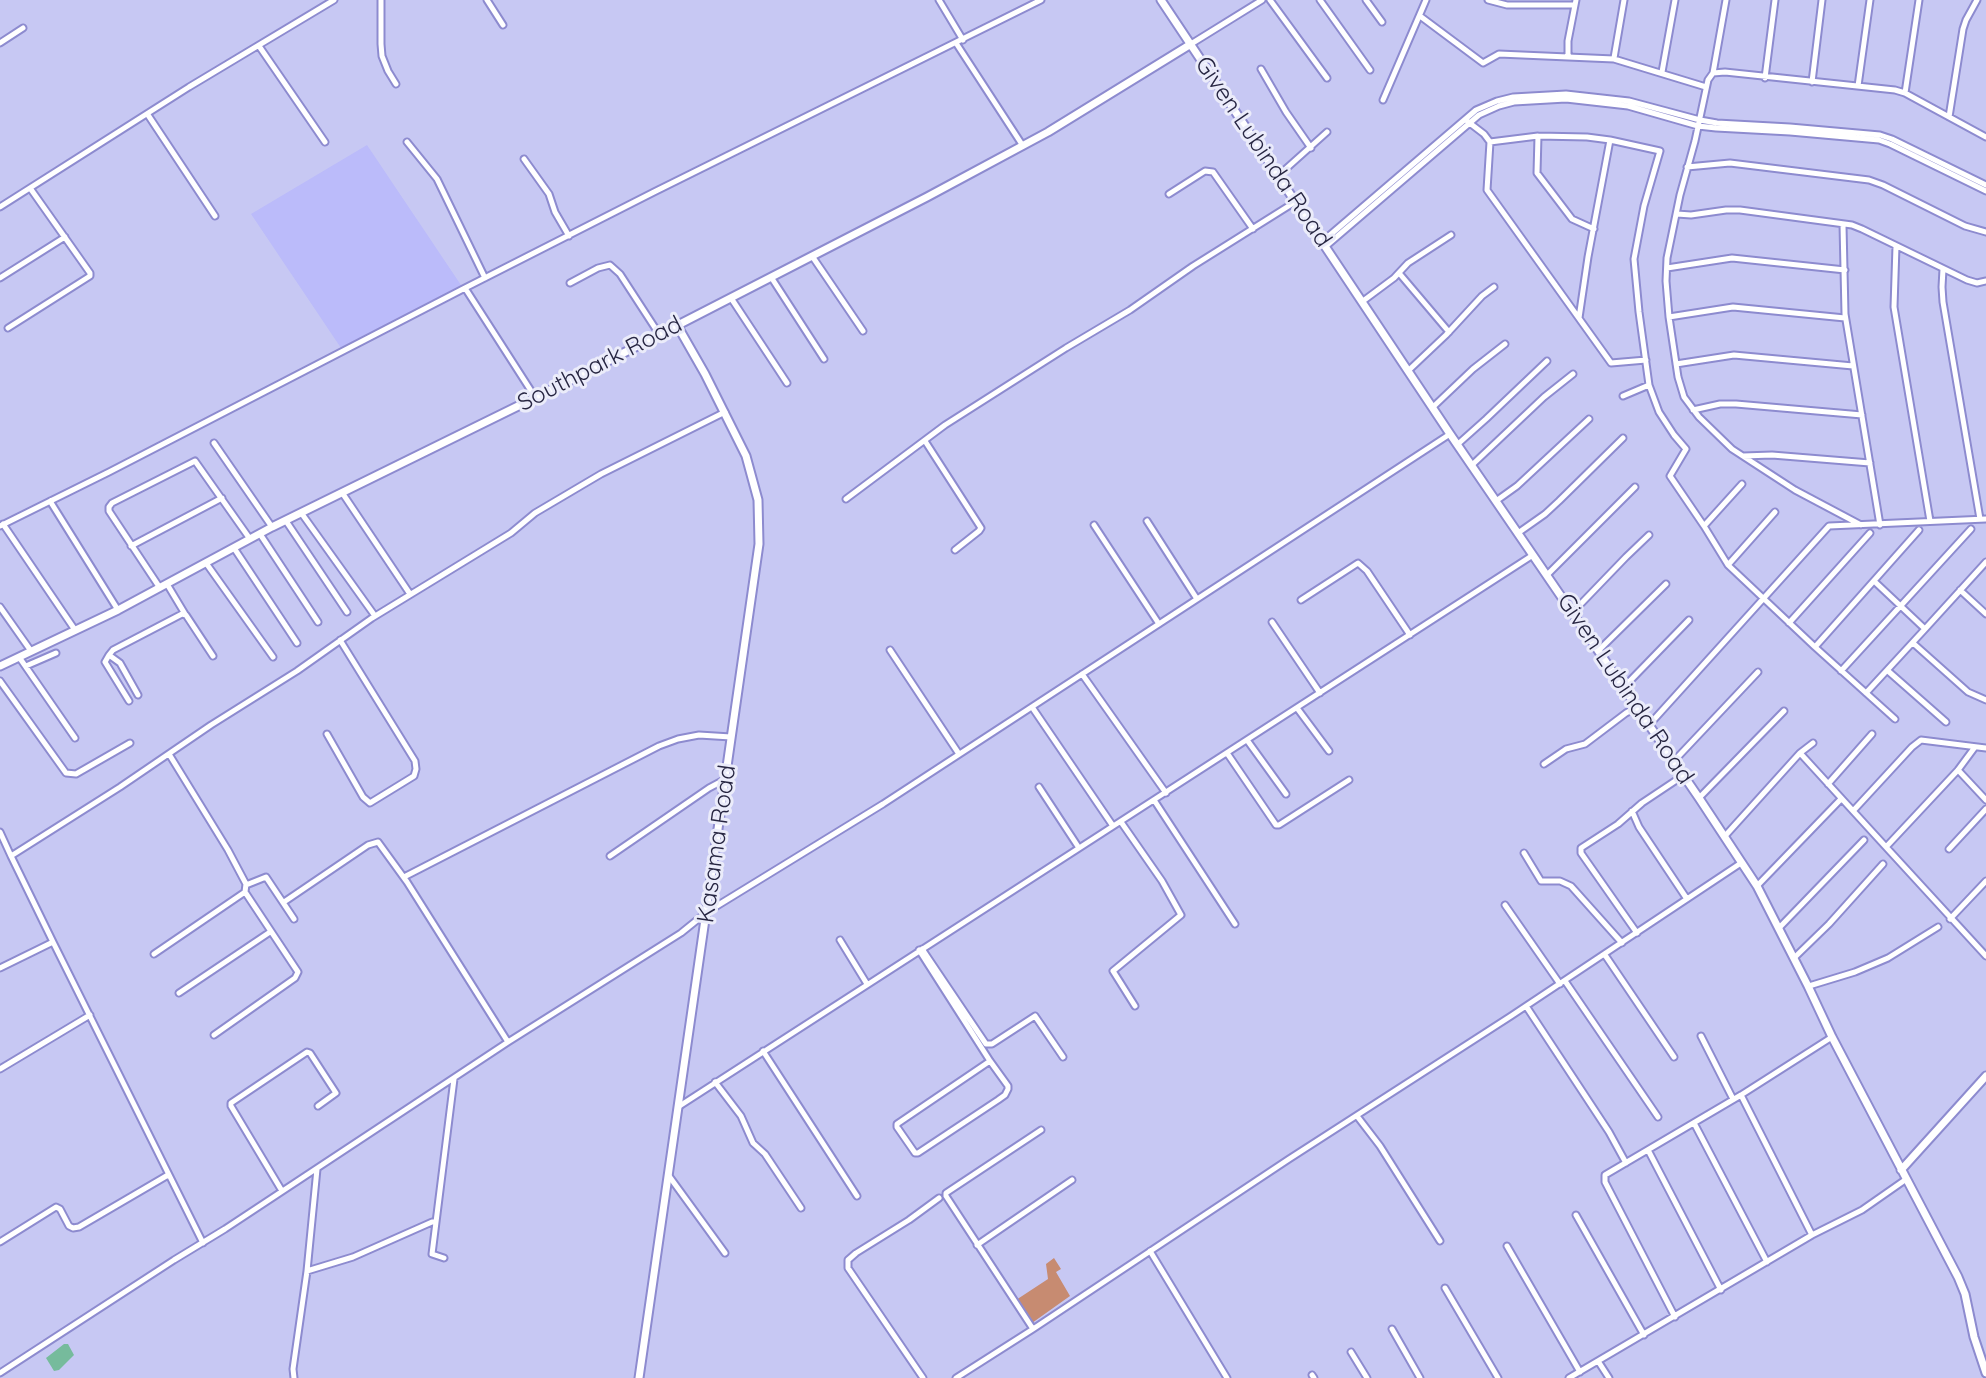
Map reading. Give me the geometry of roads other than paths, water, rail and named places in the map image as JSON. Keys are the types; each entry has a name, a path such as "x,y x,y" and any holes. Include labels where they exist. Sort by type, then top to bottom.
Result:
{"street":[{"path":"0,207 189,87 334,0"},
{"path":"381,0 382,56 396,84"},
{"path":"487,0 503,25"},
{"path":"939,0 963,40"},
{"path":"75,630 2,525 465,288 1041,0"},
{"name":"Given Lubinda Road","path":"1161,0 1450,434 1757,886 1961,1284 1986,1373"},
{"path":"1191,44 1262,0"},
{"path":"1270,0 1327,78"},
{"path":"1320,0 1370,70"},
{"path":"1366,0 1382,22"},
{"path":"1383,100 1426,0"},
{"path":"1488,0 1507,5 1576,3 1568,57"},
{"path":"1614,59 1624,0"},
{"path":"1662,72 1675,0"},
{"path":"1726,0 1713,73 1706,87 1687,167 1667,268 1669,317 1678,377 1684,397 1693,410 1732,449 1795,490 1861,525"},
{"path":"1765,78 1775,0"},
{"path":"1812,82 1822,0"},
{"path":"1858,86 1870,0"},
{"path":"1905,93 1919,0"},
{"path":"1949,117 1963,29 1977,0"},
{"path":"1420,16 1483,63 1499,54 1614,59 1706,87"},
{"path":"0,43 23,28"},
{"path":"956,43 1023,146"},
{"name":"Southpark Road","path":"0,666 118,610 272,527 343,494 939,191 1023,146 1191,44"},
{"path":"259,46 325,142"},
{"path":"1261,69 1311,148"},
{"path":"1713,73 1895,90 1986,137"},
{"path":"1325,244 1468,121 1514,102 1566,99 1628,106 1699,123 1879,140 1986,188"},
{"path":"148,115 215,216"},
{"path":"1468,121 1490,142 1487,190 1611,363 1646,360"},
{"path":"1279,175 1327,132"},
{"path":"1490,142 1538,136 1587,137 1660,151 1644,206 1634,259 1649,385 1659,412 1686,449 1670,476 1728,565 1895,719"},
{"path":"1538,136 1537,173 1572,219 1594,229"},
{"path":"1579,319 1610,140"},
{"path":"407,142 437,179 485,278"},
{"path":"524,159 549,194 569,236"},
{"path":"1687,167 1730,163 1869,180 1965,226 1986,232"},
{"path":"1169,194 1205,171 1213,172 1253,229"},
{"path":"8,328 90,276 30,188"},
{"path":"846,499 945,425 1130,310 1296,201"},
{"path":"1677,214 1740,210 1862,229 1967,280 1977,283 1986,281"},
{"path":"1843,225 1845,318 1880,525"},
{"path":"1363,301 1408,263 1451,235"},
{"path":"0,278 65,237"},
{"path":"1896,246 1894,307 1930,521"},
{"path":"811,255 863,331"},
{"path":"1667,268 1732,258 1845,270"},
{"path":"570,283 610,265 620,274 659,334"},
{"path":"1649,725 1826,528 1833,525 1983,519 1943,302 1943,269"},
{"path":"1399,273 1449,332"},
{"path":"771,276 824,359"},
{"path":"1409,370 1494,287"},
{"path":"465,288 535,397"},
{"path":"731,298 787,383"},
{"path":"1669,317 1733,307 1845,318"},
{"name":"Kasama Road","path":"639,1378 759,544 760,511 746,456 677,325"},
{"path":"1433,407 1505,344"},
{"path":"1676,364 1734,355 1853,366"},
{"path":"1458,444 1547,361"},
{"path":"1472,465 1573,374"},
{"path":"1623,396 1649,385"},
{"path":"1693,410 1736,404 1862,415"},
{"path":"11,856 297,671 375,616 511,533 535,513 601,474 725,412"},
{"path":"1496,501 1517,486 1589,419"},
{"path":"0,1373 681,933 707,912 883,804 1450,434"},
{"path":"1518,533 1545,514 1623,438"},
{"path":"925,441 981,528 955,550"},
{"path":"214,443 272,527"},
{"path":"1743,456 1772,455 1870,463"},
{"path":"213,656 186,615 131,546 109,507 195,461 250,539"},
{"path":"1704,526 1742,484"},
{"path":"1547,575 1635,487"},
{"path":"343,494 410,594"},
{"path":"131,546 222,498"},
{"path":"50,501 118,610"},
{"path":"1728,565 1775,512"},
{"path":"302,514 375,616"},
{"path":"286,521 347,612"},
{"path":"1147,521 1197,599"},
{"path":"1094,525 1159,624"},
{"path":"1841,671 1971,529"},
{"path":"1815,647 1919,530"},
{"path":"1789,623 1870,533"},
{"path":"260,534 318,622"},
{"path":"1573,612 1649,535"},
{"path":"234,548 297,643"},
{"path":"678,1107 1533,555"},
{"path":"206,563 273,657"},
{"path":"1301,600 1358,563 1367,571 1410,635"},
{"path":"1866,693 1985,564"},
{"path":"1874,581 1925,629"},
{"path":"1599,650 1666,584"},
{"path":"1960,590 1986,614"},
{"path":"0,607 31,651"},
{"path":"129,701 105,662 109,655 122,645 182,614 186,615"},
{"path":"1624,687 1689,620"},
{"path":"1272,622 1320,693"},
{"path":"327,734 363,797 370,803 414,776 415,761 340,640"},
{"path":"1913,643 1968,692 1986,700"},
{"path":"890,650 959,754"},
{"path":"26,666 56,653"},
{"path":"109,655 120,663 138,695"},
{"path":"19,657 75,738"},
{"path":"1888,671 1946,722"},
{"path":"1674,761 1758,672"},
{"path":"1082,674 1166,793"},
{"path":"0,681 66,773 76,774 130,743"},
{"path":"1032,707 1113,826"},
{"path":"1544,764 1566,749 1585,744 1637,707"},
{"path":"1297,708 1329,751"},
{"path":"1699,798 1784,711"},
{"path":"1828,784 1872,734"},
{"path":"404,877 659,746 699,735 732,737"},
{"path":"1247,740 1286,794"},
{"path":"1853,811 1921,740 1986,748"},
{"path":"1725,836 1800,753 1813,743"},
{"path":"1961,746 1966,760"},
{"path":"1886,847 1958,770 1975,747"},
{"path":"1227,753 1276,825 1349,780"},
{"path":"1800,753 1986,956"},
{"path":"169,754 228,850 270,932 298,972 297,976 214,1035"},
{"path":"1958,770 1986,800"},
{"path":"1637,933 1581,850 1684,775"},
{"path":"610,856 725,780"},
{"path":"1039,787 1079,848"},
{"path":"1980,794 1986,788"},
{"path":"1757,886 1841,799"},
{"path":"1154,800 1235,924"},
{"path":"1949,849 1986,809"},
{"path":"1632,811 1639,827 1687,899"},
{"path":"1121,822 1162,881 1181,915 1113,971 1135,1006"},
{"path":"0,832 203,1243"},
{"path":"1779,928 1864,840"},
{"path":"284,902 368,845 375,842 382,846 508,1042"},
{"path":"1524,853 1541,881 1560,881 1571,886 1622,943"},
{"path":"956,1378 1605,955 1742,862"},
{"path":"1794,958 1883,864"},
{"path":"154,954 263,877 266,877 294,919"},
{"path":"1950,919 1986,881"},
{"path":"1505,905 1658,1117"},
{"path":"1808,986 1888,958 1938,927"},
{"path":"179,993 270,932"},
{"path":"840,940 867,984"},
{"path":"0,968 53,942"},
{"path":"921,949 986,1044 992,1044 1035,1016 1063,1057"},
{"path":"921,949 1008,1086 1005,1095 915,1153 897,1124 990,1061"},
{"path":"1605,955 1674,1057"},
{"path":"1526,1006 1626,1163"},
{"path":"0,1069 90,1015"},
{"path":"1701,1036 1733,1099"},
{"path":"1675,1317 1605,1182 1605,1175 1832,1037"},
{"path":"763,1051 857,1196"},
{"path":"282,1191 231,1103 307,1052 336,1093 318,1106"},
{"path":"1901,1170 1986,1076"},
{"path":"444,1258 432,1254 454,1078"},
{"path":"715,1082 741,1116 753,1143 765,1154 801,1208"},
{"path":"1741,1095 1812,1235"},
{"path":"1357,1116 1380,1146 1440,1241"},
{"path":"1694,1123 1767,1262"},
{"path":"1033,1329 946,1193 1041,1130"},
{"path":"1648,1150 1721,1290"},
{"path":"294,1378 317,1168"},
{"path":"0,1242 56,1207 69,1226 79,1227 168,1175"},
{"path":"668,1176 725,1253"},
{"path":"977,1245 1072,1180"},
{"path":"1569,1378 1812,1235 1862,1210 1905,1180"},
{"path":"923,1378 848,1268 848,1260 939,1198"},
{"path":"1576,1215 1644,1335"},
{"path":"307,1271 353,1257 436,1222"},
{"path":"1507,1246 1580,1372"},
{"path":"1150,1251 1227,1378"},
{"path":"1445,1288 1498,1378"},
{"path":"1392,1329 1420,1378"},
{"path":"1351,1352 1367,1378"},
{"path":"1598,1361 1609,1378"}]}
